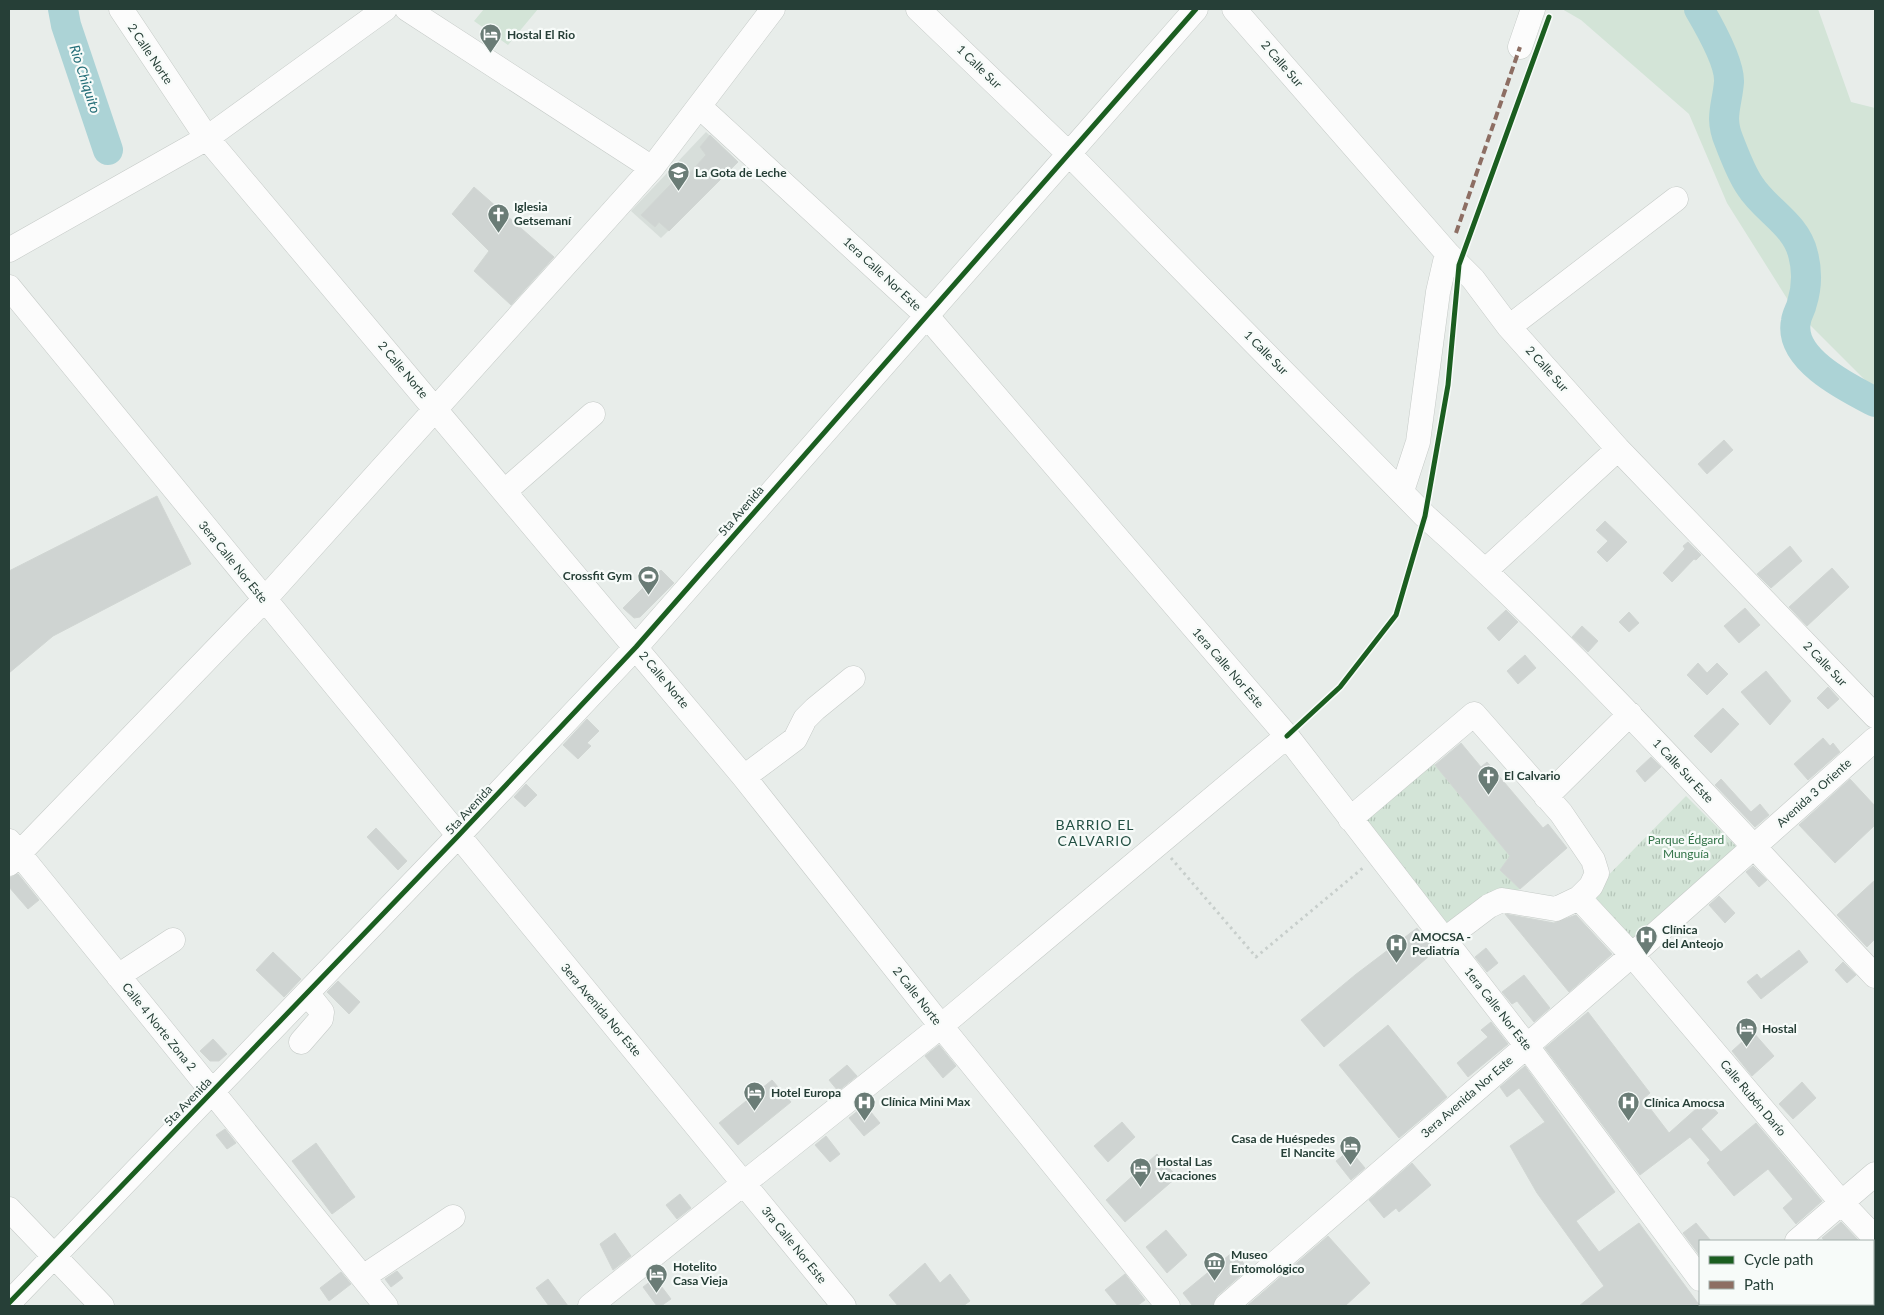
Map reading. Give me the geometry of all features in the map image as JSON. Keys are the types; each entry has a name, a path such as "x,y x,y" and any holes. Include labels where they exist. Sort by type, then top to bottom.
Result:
{"street":[{"name":"2 Calle Norte","path":"121,9 207,138 744,777 941,1026 1168,1306"},
{"path":"9,250 207,138 385,9"},
{"path":"407,9 652,168"},
{"path":"12,852 264,600 652,168 773,9"},
{"name":"1 Calle Sur","path":"918,9 1069,154 1425,516 1486,570"},
{"name":"5ta Avenida","path":"9,1303 458,836 636,647 1196,9"},
{"name":"2 Calle Sur","path":"1234,9 1447,253 1472,279 1509,327 1618,449 1875,716"},
{"path":"1520,47 1533,9"},
{"name":"1era Calle Nor Este","path":"700,107 926,315 1287,736 1526,1045 1699,1278"},
{"path":"1509,327 1676,199"},
{"path":"1402,491 1418,442 1438,292 1447,253"},
{"name":"3era Calle Nor Este","path":"9,288 458,836"},
{"path":"505,491 593,414"},
{"path":"1486,570 1618,449"},
{"name":"1 Calle Sur Este","path":"1486,570 1630,714 1753,848 1875,976"},
{"path":"744,777 795,739 805,719 853,678"},
{"path":"1350,819 1474,714 1561,813 1593,860 1596,873 1591,886 1579,898 1556,908 1502,900 1489,906 1444,940"},
{"path":"1546,797 1630,714"},
{"path":"590,1306 941,1026 1287,736"},
{"name":"Avenida 3 Oriente","path":"1753,848 1875,739"},
{"name":"3era Avenida Nor Este","path":"458,836 745,1183"},
{"name":"3era Avenida Nor Este","path":"1226,1306 1753,848"},
{"name":"Calle 4 Norte Zona 2","path":"12,852 118,976 386,1306"},
{"name":"Calle Rubén Darío","path":"1579,898 1632,955 1841,1202 1875,1238"},
{"path":"118,976 173,940"},
{"path":"301,1042 321,1019 322,1012 307,993"},
{"path":"1798,1240 1875,1174"},
{"name":"3ra Calle Nor Este","path":"745,1183 844,1306"},
{"path":"9,1210 102,1306"},
{"path":"363,1277 453,1217"}],"path":[{"path":"1159,844 1256,957 1378,856"}],"shaded area":[{"name":"La Gota de Leche","path":"706,132 738,162 661,238 631,211"}],"green space":[{"path":"484,9 538,9 508,45 474,21"},
{"path":"1562,9 1818,9 1851,102 1875,108 1875,390 1793,308 1727,203 1689,114 1581,20"},
{"path":"1431,760 1510,856 1500,870 1520,889 1446,929 1360,818"},
{"name":"Parque Édgard Munguía","path":"1686,796 1738,848 1630,941 1589,895"}],"building":[{"name":"La Gota de Leche","path":"710,135 738,162 669,231 659,222 655,227 641,215 675,180 668,172 676,163 688,175 706,155 700,147"},
{"name":"Iglesia Getsemaní","path":"474,187 554,257 511,305 474,271 489,251 452,214"},
{"path":"1724,440 1733,450 1707,474 1698,464"},
{"path":"157,496 191,564 53,636 9,673 9,571"},
{"path":"1605,521 1627,542 1607,562 1597,552 1608,541 1596,530"},
{"path":"1688,542 1701,555 1696,560 1694,559 1672,582 1663,573 1685,549 1683,546"},
{"path":"1790,546 1802,561 1771,588 1757,574"},
{"path":"1832,568 1849,587 1807,626 1789,607"},
{"name":"Crossfit Gym","path":"661,570 674,583 640,617 634,618 623,608"},
{"path":"1745,608 1760,625 1739,643 1724,626"},
{"path":"1506,610 1518,622 1499,641 1487,628"},
{"path":"1629,612 1639,623 1629,632 1619,622"},
{"path":"1582,626 1598,641 1588,652 1572,637"},
{"path":"1525,655 1536,668 1518,684 1507,671"},
{"path":"1698,663 1707,673 1717,663 1728,674 1707,695 1687,675"},
{"path":"1766,671 1791,701 1770,725 1741,692"},
{"path":"1828,687 1839,699 1828,709 1817,698"},
{"path":"1723,708 1739,724 1711,753 1694,736"},
{"path":"587,719 599,731 587,743 591,746 578,759 563,745"},
{"path":"1823,738 1830,746 1833,743 1840,752 1808,780 1794,764"},
{"name":"El Calvario","path":"1461,743 1481,767 1487,762 1543,828 1548,824 1567,848 1520,889 1500,870 1510,856 1435,765"},
{"path":"1651,757 1661,767 1645,782 1636,771"},
{"path":"1721,779 1751,812 1760,804 1769,815 1755,827 1715,785"},
{"path":"1850,779 1875,806 1875,825 1835,863 1799,825"},
{"path":"526,784 537,795 525,807 514,797"},
{"path":"376,828 407,861 398,870 367,837"},
{"path":"1753,866 1767,880 1759,887 1746,872"},
{"path":"18,874 39,900 28,909 9,887 9,878"},
{"path":"1875,880 1875,939 1867,947 1837,915"},
{"path":"1719,896 1735,913 1725,923 1709,905"},
{"path":"1505,914 1554,923 1576,915 1612,954 1569,992"},
{"path":"1417,928 1435,951 1324,1047 1301,1020 1355,975"},
{"path":"1486,948 1498,963 1487,972 1475,957"},
{"path":"1799,950 1808,962 1761,999 1747,982 1757,974 1761,979"},
{"path":"273,952 301,979 284,997 256,970"},
{"path":"1843,962 1856,975 1847,983 1835,970"},
{"path":"1524,975 1550,1008 1534,1022 1517,1001 1512,1004 1502,992"},
{"path":"338,981 360,1002 349,1014 327,992"},
{"path":"1588,1012 1650,1093 1643,1099 1669,1133 1706,1100 1718,1113 1701,1129 1721,1152 1756,1123 1822,1201 1796,1224 1783,1208 1793,1199 1768,1169 1734,1196 1707,1163 1710,1160 1690,1137 1640,1175 1545,1048"},
{"path":"1491,1022 1508,1044 1468,1077 1457,1063 1488,1037 1481,1030"},
{"path":"1388,1025 1447,1097 1399,1138 1339,1065"},
{"path":"1753,1032 1774,1056 1752,1076 1732,1051"},
{"path":"213,1039 227,1054 219,1061 210,1061 200,1051"},
{"path":"939,1045 956,1066 943,1078 925,1056"},
{"path":"847,1065 857,1076 838,1091 829,1080"},
{"path":"1525,1066 1615,1192 1576,1221 1599,1252 1639,1223 1700,1306 1579,1306 1604,1286 1537,1193 1510,1146 1545,1122 1519,1088 1507,1097 1500,1087"},
{"name":"Hotel Europa","path":"772,1080 791,1102 738,1145 719,1123"},
{"path":"1802,1082 1816,1098 1793,1119 1779,1104"},
{"name":"Clínica Mini Max","path":"865,1105 880,1123 864,1136 849,1118"},
{"path":"1122,1122 1135,1137 1108,1162 1094,1146"},
{"path":"225,1129 236,1143 227,1149 216,1135"},
{"path":"826,1136 840,1154 830,1162 815,1145"},
{"path":"316,1143 355,1197 332,1214 292,1161"},
{"name":"Casa de Huéspedes El Nancite","path":"1350,1150 1365,1168 1351,1180 1336,1161"},
{"name":"Hostal Las Vacaciones","path":"1157,1154 1177,1177 1125,1222 1106,1200"},
{"path":"1412,1163 1431,1185 1399,1212 1396,1208 1384,1218 1369,1200"},
{"path":"680,1194 691,1208 677,1219 666,1205"},
{"path":"1841,1222 1858,1240 1824,1240 1822,1238"},
{"path":"1696,1223 1710,1240 1699,1240 1699,1255 1683,1233"},
{"path":"1166,1230 1187,1255 1167,1273 1146,1247"},
{"path":"615,1233 631,1256 613,1270 600,1244"},
{"path":"1328,1236 1370,1283 1345,1306 1247,1306"},
{"name":"Museo Entomológico","path":"1234,1251 1248,1269 1217,1296 1213,1306 1192,1305 1183,1293"},
{"path":"925,1263 940,1283 950,1274 970,1301 963,1306 898,1306 889,1295"},
{"path":"397,1271 403,1278 391,1287 385,1279"},
{"path":"341,1272 351,1284 329,1301 320,1288"},
{"path":"1125,1274 1145,1300 1137,1306 1118,1306 1105,1290"},
{"name":"Hotelito Casa Vieja","path":"655,1278 671,1299 661,1306 657,1306 643,1287"},
{"path":"548,1279 568,1306 549,1306 536,1288"}],"waterway":[{"name":"Rio Chiquito","path":"63,9 66,25 108,150"},
{"path":"1699,9 1726,65 1729,82 1724,111 1724,125 1738,164 1756,195 1794,234 1803,254 1806,284 1796,321 1796,335 1801,348 1810,360 1822,370 1850,389 1875,402"}],"marked path":[{"path":"1456,233 1520,47"}],"cycle path":[{"path":"9,1303 458,836 636,647 1196,9"},
{"path":"1287,736 1340,687 1396,615 1425,516 1448,385 1459,265 1549,17"}],"place":[{"name":"Hostal El Rio","path":"491,54"},
{"name":"La Gota de Leche","path":"679,192"},
{"name":"Iglesia Getsemaní","path":"498,233"},
{"name":"Crossfit Gym","path":"648,595"},
{"name":"El Calvario","path":"1488,795"},
{"name":"Clínica del Anteojo","path":"1646,956"},
{"name":"AMOCSA - Pediatría","path":"1396,963"},
{"name":"Hostal","path":"1746,1048"},
{"name":"Hotel Europa","path":"755,1112"},
{"name":"Clínica Mini Max","path":"865,1121"},
{"name":"Clínica Amocsa","path":"1628,1122"},
{"name":"Casa de Huéspedes El Nancite","path":"1351,1165"},
{"name":"Hostal Las Vacaciones","path":"1141,1188"},
{"name":"Museo Entomológico","path":"1215,1281"},
{"name":"Hotelito Casa Vieja","path":"657,1293"}],"district":[{"name":"BARRIO EL CALVARIO","path":"1095,834"}]}
